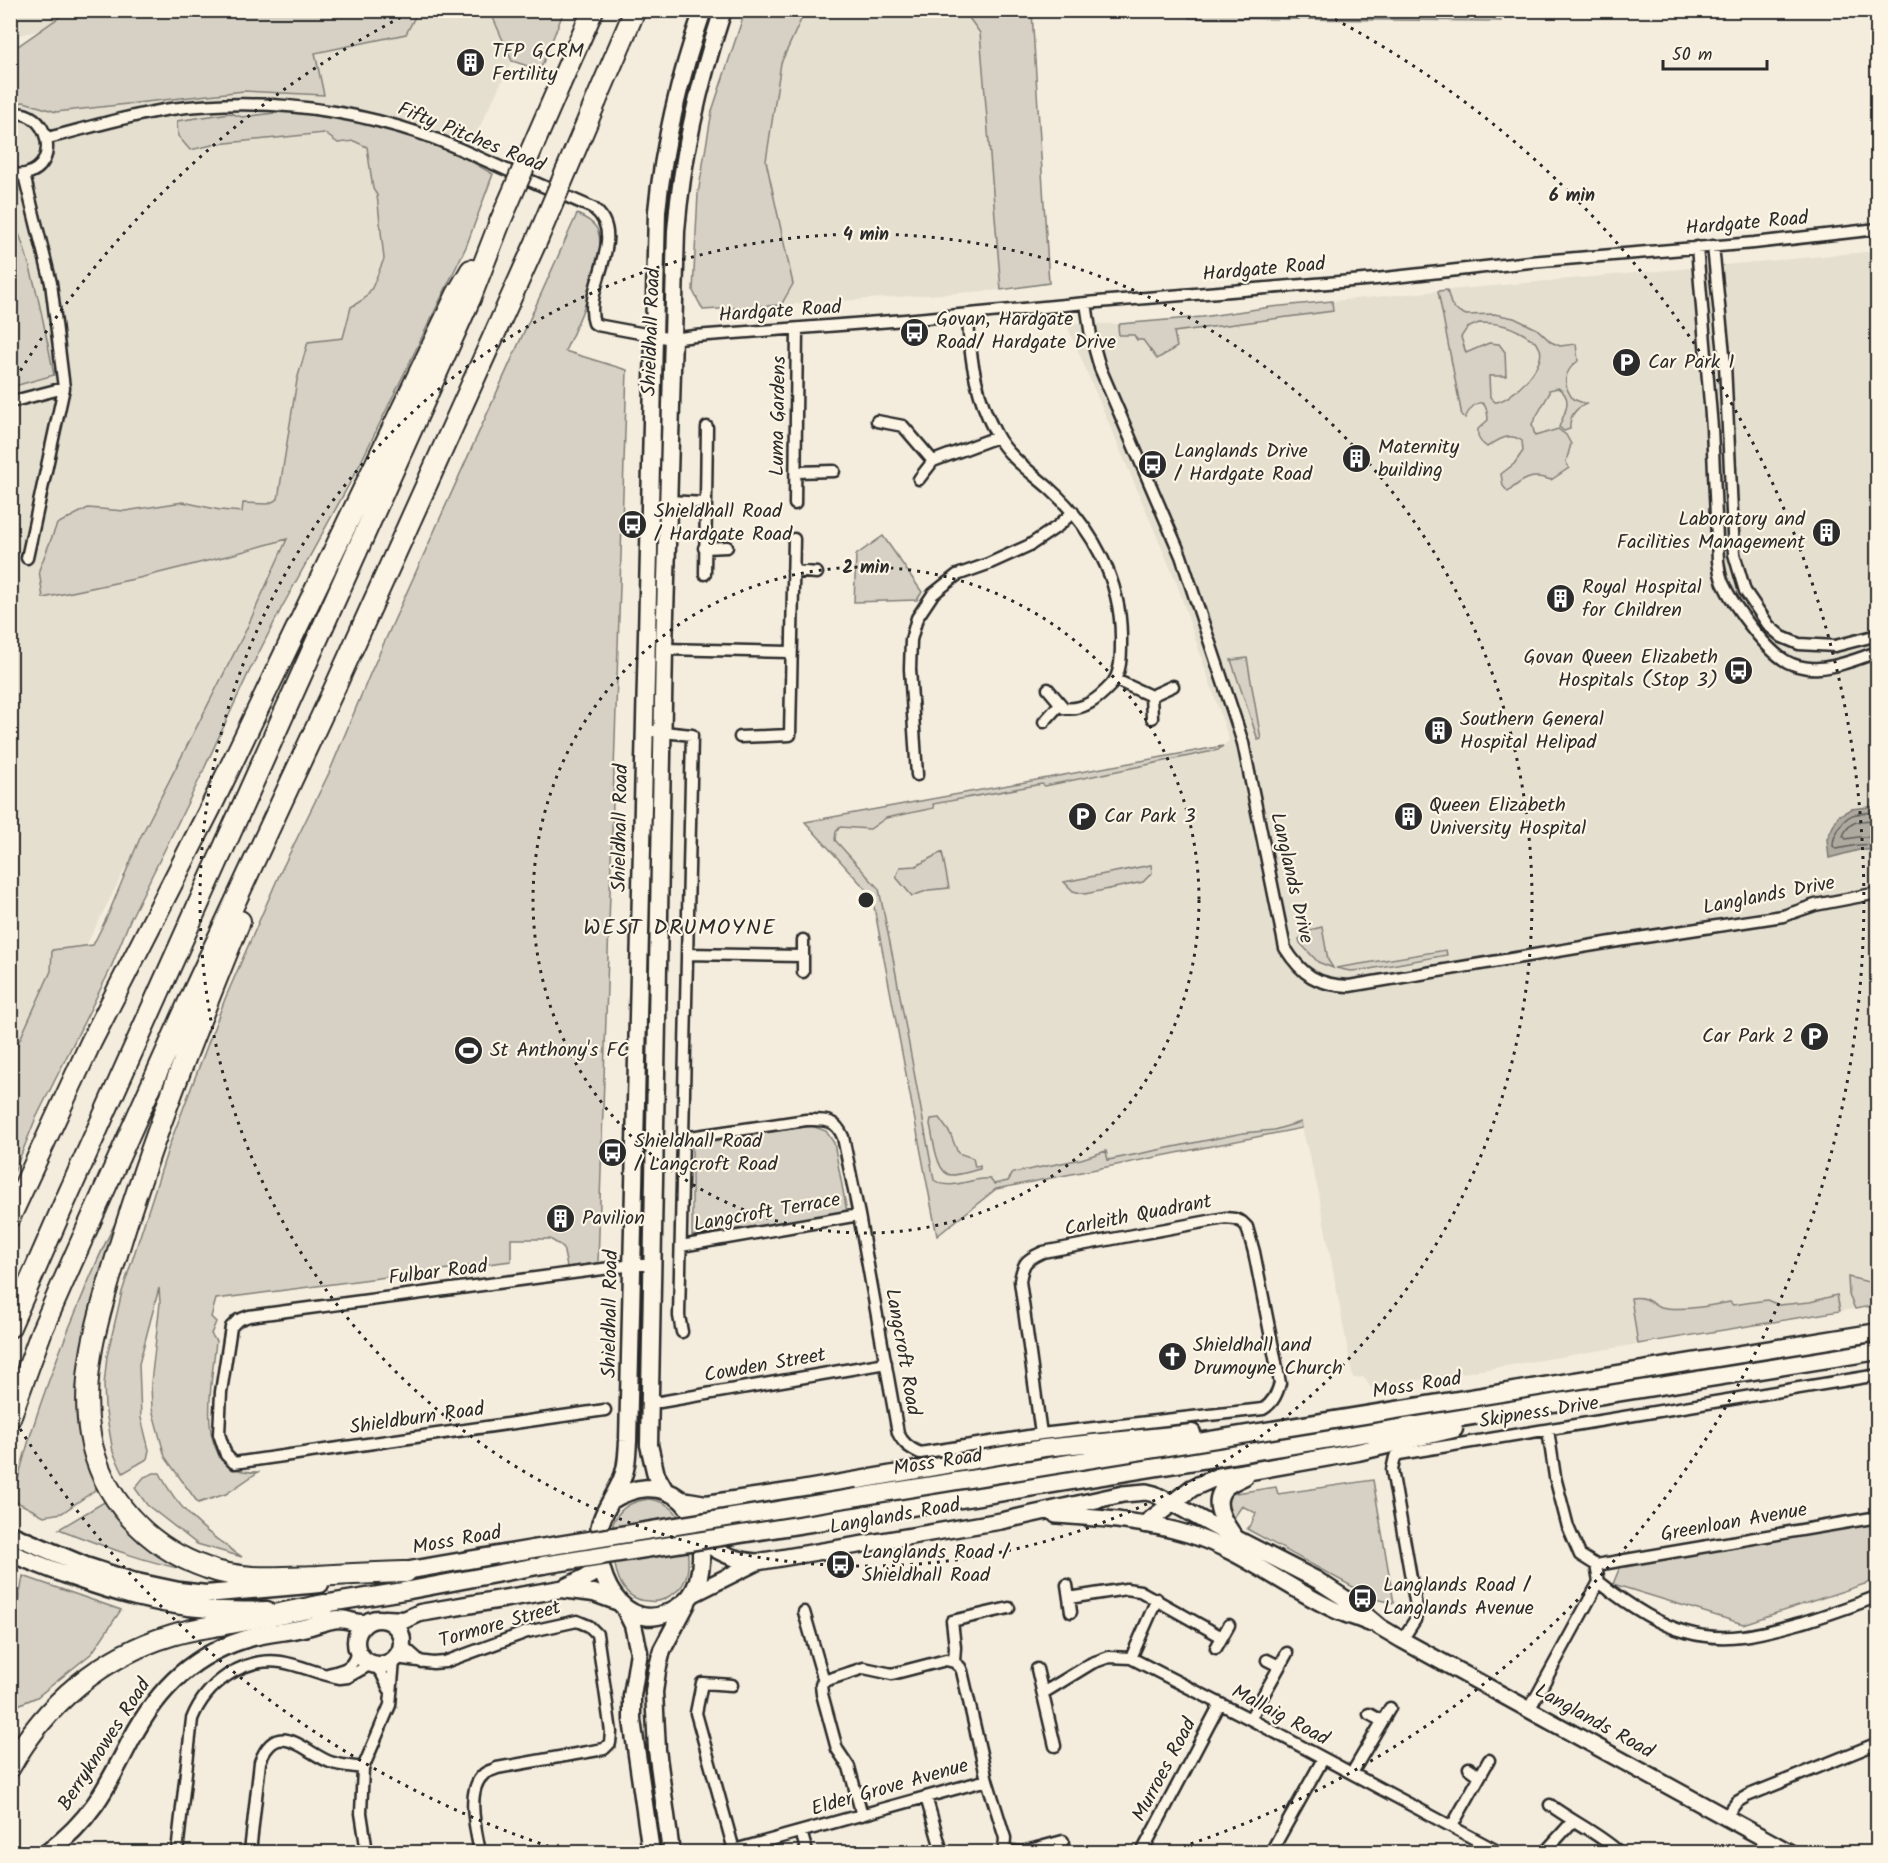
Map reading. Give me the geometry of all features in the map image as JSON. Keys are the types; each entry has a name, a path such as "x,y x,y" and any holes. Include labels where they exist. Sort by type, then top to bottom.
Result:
{"highway":[{"path":"10,1327 460,321 500,222 592,10"},
{"path":"10,1419 42,1330 190,999 336,685 537,240 635,12"},
{"path":"10,1217 91,1042 210,809 457,294 500,222"},
{"path":"336,685 160,1121 93,1338 88,1374 87,1411 96,1460 107,1485 139,1528 173,1553 208,1569 242,1576 408,1581"},
{"path":"10,1767 55,1705 93,1672 120,1656 172,1634 324,1605"}],"main road":[{"name":"Shieldhall Road","path":"612,1500 622,1480 627,1460 657,211 661,173 676,95 703,10"},
{"name":"Shieldhall Road","path":"665,1491 656,1475 649,1444 654,1265 663,649 676,231 683,165 696,103 723,10"},
{"name":"Moss Road","path":"10,1534 22,1551 83,1582 157,1603 210,1610 239,1611 324,1605 533,1549 1878,1332"},
{"name":"Moss Road","path":"22,1551 86,1566 168,1590 206,1594 408,1581 543,1565 1878,1351"},
{"path":"1145,1524 1192,1488 1217,1477 1358,1452 1578,1398"},
{"path":"682,1500 706,1504 1044,1448 1378,1413"},
{"path":"1235,1538 1223,1522 1219,1504 1220,1493 1226,1486 1257,1470"},
{"path":"671,1852 657,1750 654,1692 662,1650 691,1597 700,1580 702,1566 698,1537 691,1515 682,1500 674,1494 643,1488 631,1489 612,1500 602,1518 598,1549 601,1567 610,1592 634,1614 655,1617 666,1615 691,1597"},
{"path":"302,1629 338,1619 359,1624 371,1620 404,1620 420,1613 561,1589 591,1575 601,1567"},
{"path":"561,1589 594,1593 621,1604 633,1625 638,1645 638,1658 632,1696 632,1720 651,1852"},
{"path":"302,1629 337,1630 348,1634 361,1657 373,1665 384,1665 399,1651 419,1625 444,1609"},
{"path":"385,1619 397,1627 399,1651"},
{"path":"356,1646 357,1634 365,1623"},
{"name":"Berryknowes Road","path":"48,1852 73,1832 96,1803 142,1720 156,1699 180,1674 198,1660 217,1650 252,1637 302,1629"}],"street":[{"name":"Fifty Pitches Road","path":"48,138 144,114 233,103 319,109 423,134 599,212 608,234 593,304 594,323 653,336"},
{"path":"10,114 25,114 40,124 48,138 47,152 39,166 24,175 10,174"},
{"path":"24,175 51,283 64,388 27,558"},
{"name":"Hardgate Road","path":"653,336 672,339 968,315 1376,279 1878,229"},
{"path":"1713,246 1725,364 1734,554 1744,591 1769,626 1782,637 1799,644 1835,646 1878,634"},
{"path":"1697,247 1712,428 1718,561 1727,591 1763,642 1791,664 1817,668 1878,652"},
{"name":"Langlands Drive","path":"1086,303 1091,336 1100,368 1181,556 1238,726 1285,948 1299,968 1326,984 1349,986 1615,941 1783,916 1815,905 1878,893"},
{"path":"968,315 976,387 997,437 1020,465 1073,512 1092,538 1102,555 1119,608 1121,654 1116,680 1084,706 1076,709 1064,708 1048,689"},
{"name":"Luma Gardens","path":"795,504 797,329"},
{"path":"10,402 64,388"},
{"path":"877,421 903,426 933,461"},
{"path":"705,574 707,427"},
{"path":"919,479 933,461 997,437"},
{"path":"796,472 834,471"},
{"path":"668,501 705,503"},
{"path":"917,775 910,669 911,640 917,618 933,594 957,575 1030,545 1058,526 1073,512"},
{"path":"740,737 790,735 794,539"},
{"path":"704,548 727,547"},
{"path":"793,571 817,573"},
{"path":"663,649 791,652"},
{"path":"1116,680 1151,696 1173,686"},
{"path":"1151,696 1152,718"},
{"path":"1044,722 1060,704"},
{"path":"644,730 692,735 679,1316 682,1332"},
{"path":"802,972 803,940"},
{"path":"687,954 802,956"},
{"name":"Langcroft Road","path":"683,1138 806,1120 834,1123 843,1137 898,1433 902,1441 912,1450 920,1453 1041,1434 1263,1409 1269,1405"},
{"name":"Langcroft Terrace","path":"681,1246 859,1215"},
{"name":"Carleith Quadrant","path":"1041,1434 1020,1281 1023,1265 1032,1257 1043,1252 1225,1218 1235,1219 1247,1227 1254,1252 1280,1383 1277,1394 1269,1405"},
{"name":"Fulbar Road","path":"234,1462 226,1455 219,1434 221,1392 231,1327 238,1320 249,1316 633,1265 654,1265"},
{"name":"Cowden Street","path":"650,1401 660,1402 886,1363"},
{"name":"Skipness Drive","path":"1402,1640 1415,1620 1417,1612 1392,1470 1395,1457 1405,1452 1878,1375"},
{"name":"Shieldburn Road","path":"234,1462 605,1410"},
{"path":"1529,1710 1599,1582 1596,1565 1580,1555 1568,1527 1555,1477 1548,1430"},
{"name":"Langlands Road","path":"691,1597 723,1578 758,1562 1040,1513 1134,1492 1154,1494 1317,1580 1349,1601 1380,1627 1402,1640 1789,1852"},
{"name":"Langlands Road","path":"1040,1513 1113,1519 1189,1534 1228,1551 1335,1610 1380,1627"},
{"name":"Greenloan Avenue","path":"1596,1565 1878,1517"},
{"name":"Langlands Road","path":"698,1537 720,1553 735,1559 758,1562"},
{"path":"1599,1582 1622,1600 1646,1614 1685,1632 1720,1638 1744,1637 1775,1630 1848,1608 1878,1596"},
{"path":"1067,1585 1071,1612"},
{"path":"1069,1598 1126,1589 1140,1591 1222,1638"},
{"path":"1043,1693 1092,1663 1109,1657 1131,1658 1157,1599"},
{"name":"Elder Grove Avenue","path":"731,1852 987,1780 962,1671 954,1662 952,1621 1009,1608"},
{"path":"804,1612 824,1681"},
{"name":"Tormore Street","path":"399,1651 421,1662 445,1662 527,1632 577,1621 589,1626 597,1634 611,1732 609,1743 604,1749 497,1768 484,1774 474,1791 473,1812 480,1852"},
{"path":"1215,1648 1229,1625"},
{"path":"325,1675 351,1665 355,1660 356,1646"},
{"path":"367,1852 361,1813 363,1767 390,1705 390,1692 399,1651"},
{"path":"1250,1719 1287,1653"},
{"name":"Mallaig Road","path":"1131,1658 1499,1852"},
{"path":"862,1815 849,1767 837,1749 821,1684 864,1668 892,1674 946,1660 954,1662"},
{"path":"1267,1660 1279,1666"},
{"path":"177,1852 192,1719 197,1705 206,1693 238,1669 262,1662 282,1662 340,1678 348,1677 373,1665 382,1674 390,1692"},
{"path":"1037,1670 1055,1746"},
{"path":"731,1852 696,1713 702,1683 732,1685"},
{"name":"Murroes Road","path":"1142,1852 1220,1704"},
{"path":"1352,1773 1390,1708"},
{"path":"1369,1714 1382,1722"},
{"path":"250,1852 260,1762 269,1745 282,1739 290,1740 328,1761 363,1767"},
{"path":"1725,1817 1737,1802 1747,1796 1878,1743"},
{"path":"1271,1852 1323,1759"},
{"path":"1452,1826 1489,1760"},
{"path":"1469,1768 1480,1776"},
{"path":"987,1780 1005,1838 1003,1851 1022,1852 1063,1841"},
{"path":"926,1797 942,1852"},
{"path":"1550,1805 1573,1821 1595,1832 1619,1852"},
{"path":"1545,1852 1573,1821"},
{"path":"801,1832 807,1852"}],"shaded area":[{"path":"11,11 535,11 376,337 246,630 11,1094 11,67 68,24 11,37"},
{"path":"68,11 418,11 406,34 315,53 324,95 244,91 56,112 24,102 11,104 11,51"},
{"path":"484,11 564,11 540,70 512,61 491,13"},
{"path":"745,11 805,11 781,63 766,161 793,284 781,305 703,310 693,291 698,194 712,111"},
{"path":"805,11 964,11 980,33 1001,290 781,305 793,284 766,161 781,63"},
{"path":"964,11 1049,11 1032,12 1049,283 1001,290 980,33"},
{"path":"1189,11 1497,11 1501,21 1189,18"},
{"path":"290,111 390,128 422,138 458,154 493,174 466,247 358,468 248,674 130,920 110,970 35,1120 11,1180 11,1059 51,971 52,950 93,945 140,838 246,630 287,539 139,578 43,598 39,570 57,524 88,508 125,511 183,502 242,512 243,503 268,504 278,499 297,380 308,342 343,338 351,307 364,299 372,288 384,259 377,195 373,189 367,147 354,141 338,143 324,133 217,144 190,150 178,136 177,121 230,113 242,117"},
{"path":"10,211 31,271 54,375 11,387"},
{"path":"577,214 592,223 598,231 599,258 590,292 565,351 627,370 598,1263 567,1267 563,1247 550,1239 511,1239 511,1261 216,1299 211,1317 216,1322 211,1334 216,1341 210,1393 211,1431 215,1447 223,1460 238,1470 258,1472 226,1494 198,1503 165,1457 152,1409 151,1383 160,1303 159,1288 139,1364 141,1418 149,1450 147,1459 123,1473 113,1452 105,1406 104,1385 107,1356 122,1292 169,1146 225,999 280,873 329,773 370,674"},
{"path":"1877,251 1877,1305 1371,1388 1364,1377 1353,1378 1318,1190 1302,1128 996,1189 937,1236 872,896 805,822 1223,746 1229,740 1176,581 1066,323 1120,324 1202,317 1271,307"},
{"path":"1447,290 1451,304 1456,310 1466,315 1494,314 1514,318 1537,329 1551,342 1560,346 1576,344 1578,361 1569,370 1566,384 1573,399 1586,404 1575,411 1571,417 1570,429 1564,431 1559,427 1567,406 1566,396 1558,388 1549,390 1532,424 1535,436 1558,429 1566,435 1571,444 1566,462 1569,468 1551,480 1539,477 1528,478 1508,492 1503,486 1501,474 1514,464 1523,451 1522,441 1509,437 1500,439 1487,447 1482,443 1478,429 1488,420 1483,404 1476,404 1465,418 1462,416 1438,291","holes":["1479,323 1512,328 1524,334 1540,349 1538,364 1525,382 1509,396 1495,402 1490,397 1489,376 1506,376 1505,352 1499,344 1489,343 1466,353 1461,337 1467,328"]},
{"path":"1332,301 1333,311 1174,332 1177,347 1157,359 1143,340 1137,340 1134,335 1119,335 1120,324 1202,317"},
{"path":"883,536 922,592 917,600 854,602 856,555"},
{"path":"1247,658 1261,739 1258,740 1231,660"},
{"path":"1223,746 1218,750 1045,786 1042,784 933,804 934,808 886,818 870,829 840,827 836,832 835,840 879,889 934,1180 947,1185 990,1179 994,1184 1008,1181 1013,1173 1081,1159 1106,1151 1108,1160 1243,1133 1274,1130 1301,1122 1302,1128 996,1189 937,1236 872,896 805,822"},
{"path":"942,852 949,888 929,890 912,896 896,877 900,867 916,866"},
{"path":"1151,865 1152,873 1143,882 1085,894 1073,891 1064,882"},
{"path":"1322,927 1328,960 1333,968 1318,962 1300,943 1299,939 1314,929"},
{"path":"1446,950 1447,955 1364,970 1350,971 1336,968"},
{"path":"939,1118 950,1133 958,1153 973,1158 975,1167 980,1166 980,1169 962,1174 946,1173 936,1154 930,1124 931,1119"},
{"path":"812,1126 826,1131 834,1143 847,1212 692,1236 692,1144"},
{"path":"121,1213 82,1348 76,1389 83,1434 101,1486 62,1513 44,1516 13,1500 19,1475 33,1425 59,1352 98,1258"},
{"path":"1848,1277 1877,1284 1877,1305 1855,1309 1849,1295"},
{"path":"1837,1295 1840,1311 1638,1344 1631,1298 1642,1298 1657,1306 1667,1308 1683,1308 1767,1300 1779,1305 1810,1302"},
{"path":"160,1473 175,1498 195,1521 242,1557 197,1544 147,1505 135,1488 144,1477"},
{"path":"1373,1480 1394,1603 1375,1599 1247,1529 1256,1513 1242,1506 1233,1519 1228,1505 1229,1494 1276,1487 1278,1494"},
{"path":"111,1498 196,1572 127,1554 59,1529"},
{"path":"649,1499 664,1503 676,1513 683,1527 688,1555 687,1573 682,1586 662,1600 655,1601 638,1599 624,1588 616,1570 613,1550 613,1527 618,1514 629,1504"},
{"path":"1877,1521 1877,1580 1743,1624 1613,1584 1620,1567"},
{"path":"23,1576 121,1610 92,1653 37,1697 11,1708 11,1613 16,1617"}],"water":[{"path":"1877,806 1877,850 1859,850 1829,858 1827,839 1838,816 1851,809"}],"place":[{"name":"TFP GCRM Fertility","path":"471,63"},
{"name":"Govan, Hardgate Road/ Hardgate Drive","path":"915,332"},
{"name":"Car Park 1","path":"1627,363"},
{"name":"Maternity building","path":"1357,459"},
{"name":"Langlands Drive / Hardgate Road","path":"1153,464"},
{"name":"Shieldhall Road / Hardgate Road","path":"633,524"},
{"name":"Laboratory and Facilities Management","path":"1826,532"},
{"name":"Royal Hospital for Children","path":"1561,599"},
{"name":"Govan Queen Elizabeth Hospitals (Stop 3)","path":"1739,670"},
{"name":"Southern General Hospital Helipad","path":"1439,731"},
{"name":"Car Park 3","path":"1083,817"},
{"name":"Queen Elizabeth University Hospital","path":"1408,817"},
{"name":"Car Park 2","path":"1815,1037"},
{"name":"St Anthony's FC","path":"469,1051"},
{"name":"Shieldhall Road / Langcroft Road","path":"613,1153"},
{"name":"Pavilion","path":"561,1219"},
{"name":"Shieldhall and Drumoyne Church","path":"1172,1357"},
{"name":"Langlands Road / Shieldhall Road","path":"841,1565"},
{"name":"Langlands Road / Langlands Avenue","path":"1362,1598"}],"district":[{"name":"WEST DRUMOYNE","path":"680,928"}]}
